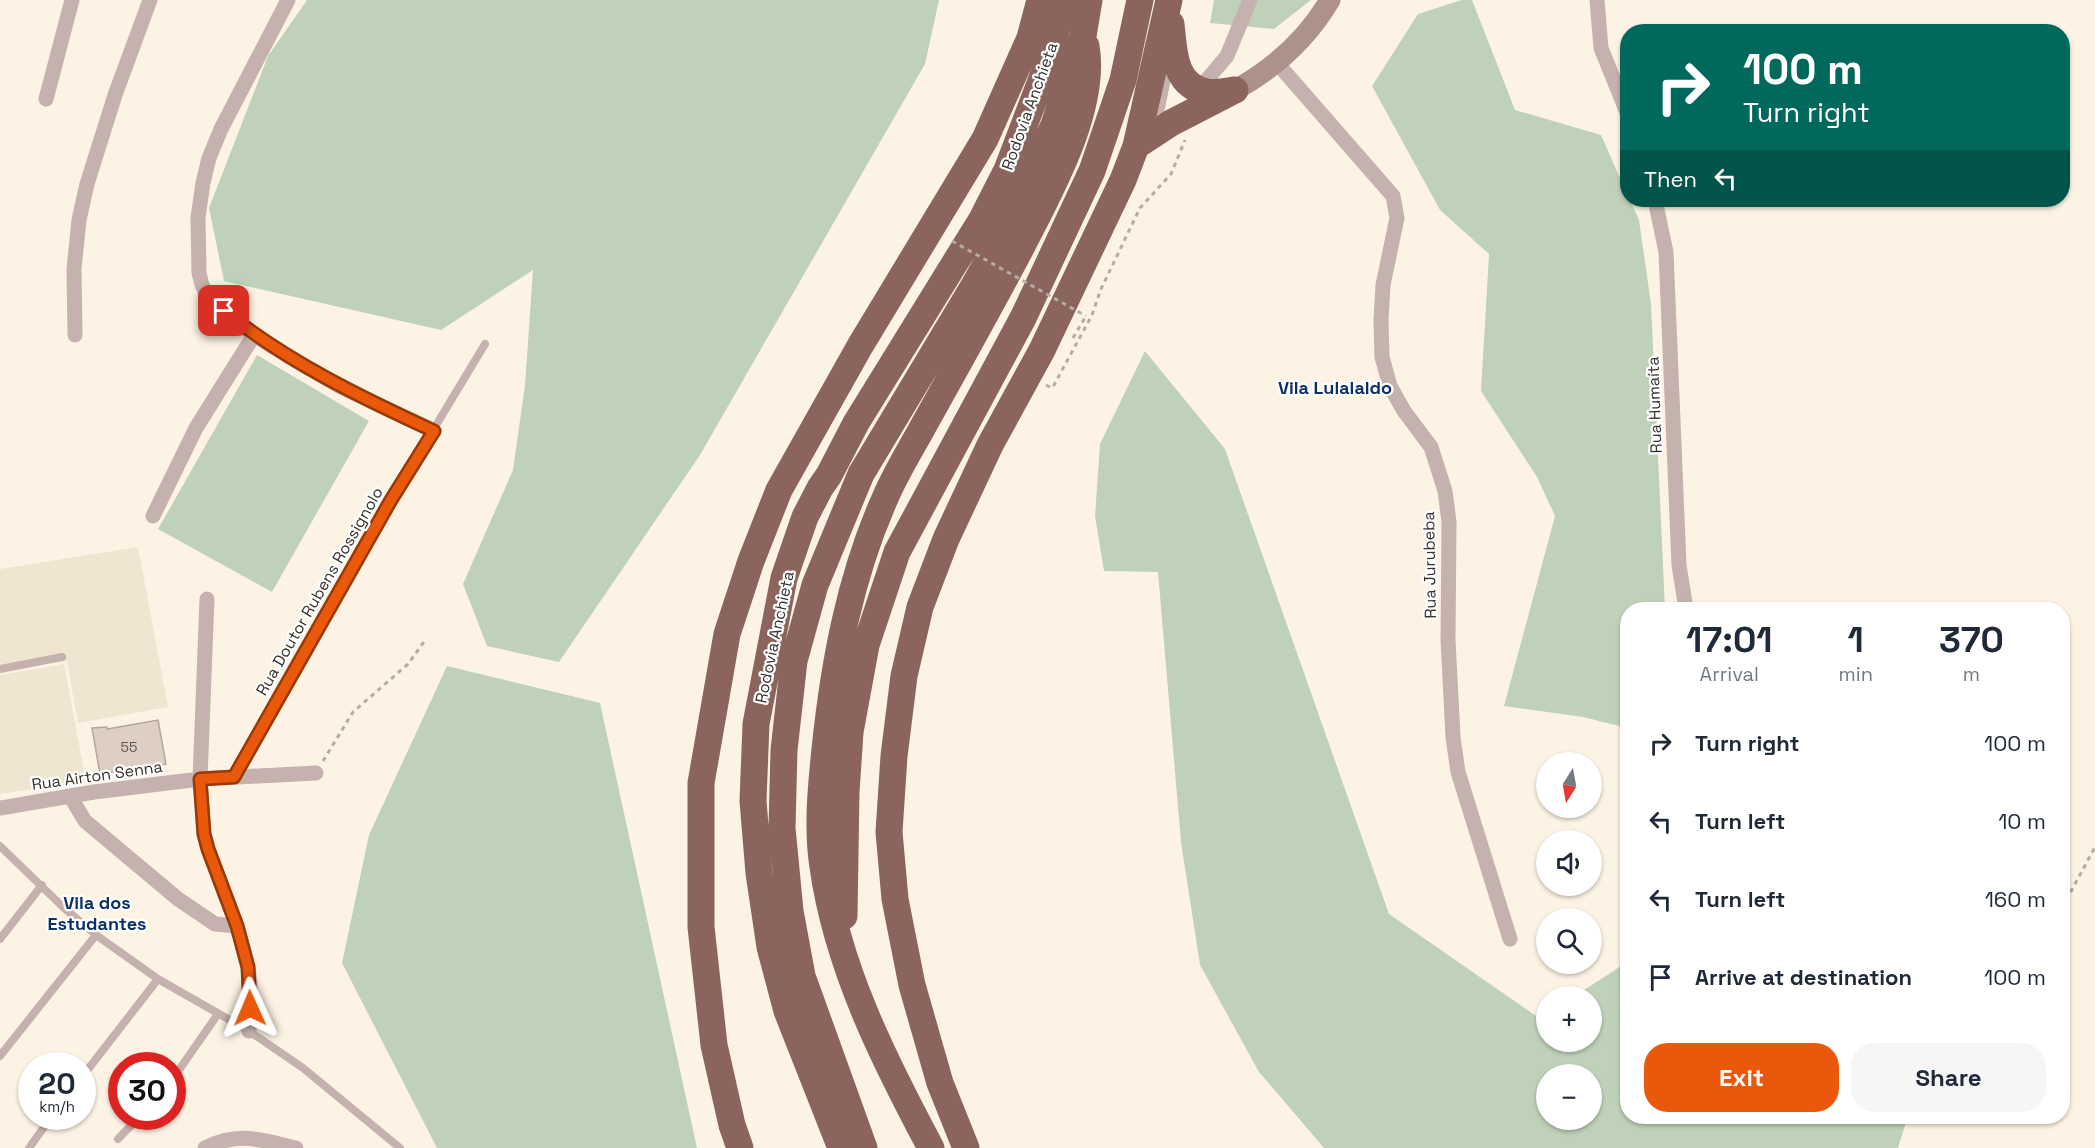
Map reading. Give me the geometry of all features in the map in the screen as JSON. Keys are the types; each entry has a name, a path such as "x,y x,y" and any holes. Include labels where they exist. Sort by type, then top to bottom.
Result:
{"highway":[{"path":"740,1148 732,1125 714,1045 701,927 701,783 727,634 778,490 860,346 985,139 1030,38 1040,0"},
{"name":"Rodovia Anchieta","path":"842,1148 831,1136 787,1011 770,947 757,843 753,801 756,724 784,578 805,517 820,488 830,475 856,423 982,219 1007,170 1044,73 1065,0"},
{"name":"Rodovia Anchieta","path":"864,1148 802,976 790,911 782,828 784,750 794,661 815,585 857,483 880,440 975,284 1003,232 1054,125 1083,36 1089,0"},
{"path":"840,944 845,895 846,792 850,732 866,645 897,552 1023,318 1092,171 1123,80 1140,0"},
{"path":"1168,2 1176,67 1198,100"},
{"path":"966,1148 940,1083 912,985 895,899 889,832 894,756 904,676 920,607 946,539 990,445 1052,328 1109,210 1136,146 1168,2"},
{"path":"931,1148 899,1089 875,1037 840,944 823,867 820,823 830,698 844,622 862,558 886,495 1008,272 1074,135 1088,83 1087,49 1083,36"},
{"path":"1136,146 1171,123 1198,100 1235,90"}],"street":[{"path":"46,99 72,0"},
{"path":"75,335 74,269 79,220 87,184 115,95 150,0"},
{"path":"288,0 214,145 203,183 198,217 199,273 202,285 209,299 254,335 341,387 434,431"},
{"path":"1198,100 1227,56 1250,0"},
{"path":"1235,90 1277,63 1310,30 1330,0"},
{"path":"1597,0 1601,48 1620,95"},
{"name":"Rua Jurubeba","path":"1277,63 1393,196 1397,218 1383,285 1382,357 1390,386 1404,411 1431,447 1445,491 1449,522 1448,639 1453,737 1458,772 1510,939"},
{"name":"Rua Humaíta","path":"1656,207 1666,252 1679,565 1685,602"},
{"path":"153,516 196,428 254,335"},
{"path":"207,599 200,779 204,834 237,926 248,967 249,1031"},
{"name":"Rua Airton Senna","path":"0,808 70,796 200,779 316,773"},
{"path":"70,796 85,821 178,900 215,924 237,926"},
{"path":"206,1148 237,1137 260,1139 296,1148"}],"lane":[{"name":"Rua Doutor Rubens Rossignolo","path":"234,777 385,510 485,344"},
{"path":"0,669 62,657"},
{"path":"0,846 64,908 96,935 158,980 249,1031 303,1068 400,1148"},
{"path":"0,939 42,885"},
{"path":"0,1056 96,935"},
{"path":"96,1059 158,980"},
{"path":"186,1060 218,1014"},
{"path":"29,1148 42,1130"},
{"path":"118,1139 127,1130"}],"path":[{"path":"1049,378 1046,385 1052,388 1092,315 1101,289 1140,208 1171,174 1198,100"},
{"path":"952,241 1086,316"},
{"path":"316,773 353,712 408,664 426,639"},
{"path":"2070,893 2095,847"}],"shaded area":[{"path":"138,547 168,707 78,723 67,661 0,669 0,569"},
{"path":"64,664 86,781 0,794 0,675"}],"green space":[{"path":"307,0 939,0 925,64 700,455 559,662 487,646 463,584 513,470 525,385 533,270 441,330 224,281 209,208 268,56"},
{"path":"1214,0 1311,0 1274,29 1210,23"},
{"path":"1462,0 1472,0 1515,110 1601,135 1620,178 1620,207 1633,207 1639,220 1651,304 1665,602 1620,602 1620,726 1583,717 1504,706 1555,516 1537,477 1481,391 1489,254 1440,210 1372,86 1418,14"},
{"path":"1145,351 1225,449 1389,914 1536,1016 1536,1052 1602,1052 1602,986 1590,986 1620,967 1620,1124 1905,1124 1898,1148 1324,1148 1259,1072 1200,965 1181,842 1158,572 1104,571 1095,516 1100,444"},
{"path":"257,355 369,421 272,592 158,529"},
{"path":"447,666 600,703 697,1148 437,1148 342,963 369,835"}],"building":[{"path":"158,720 166,764 100,774 92,728 107,727 107,729"}],"district":[{"name":"Vila Lulalaldo","path":"1335,388"},
{"name":"Vila dos Estudantes","path":"97,913"}],"route":[{"path":"224,311 254,335 341,387 434,431 391,500 234,777 200,779 204,834 237,926 248,967 250,1008"}]}
